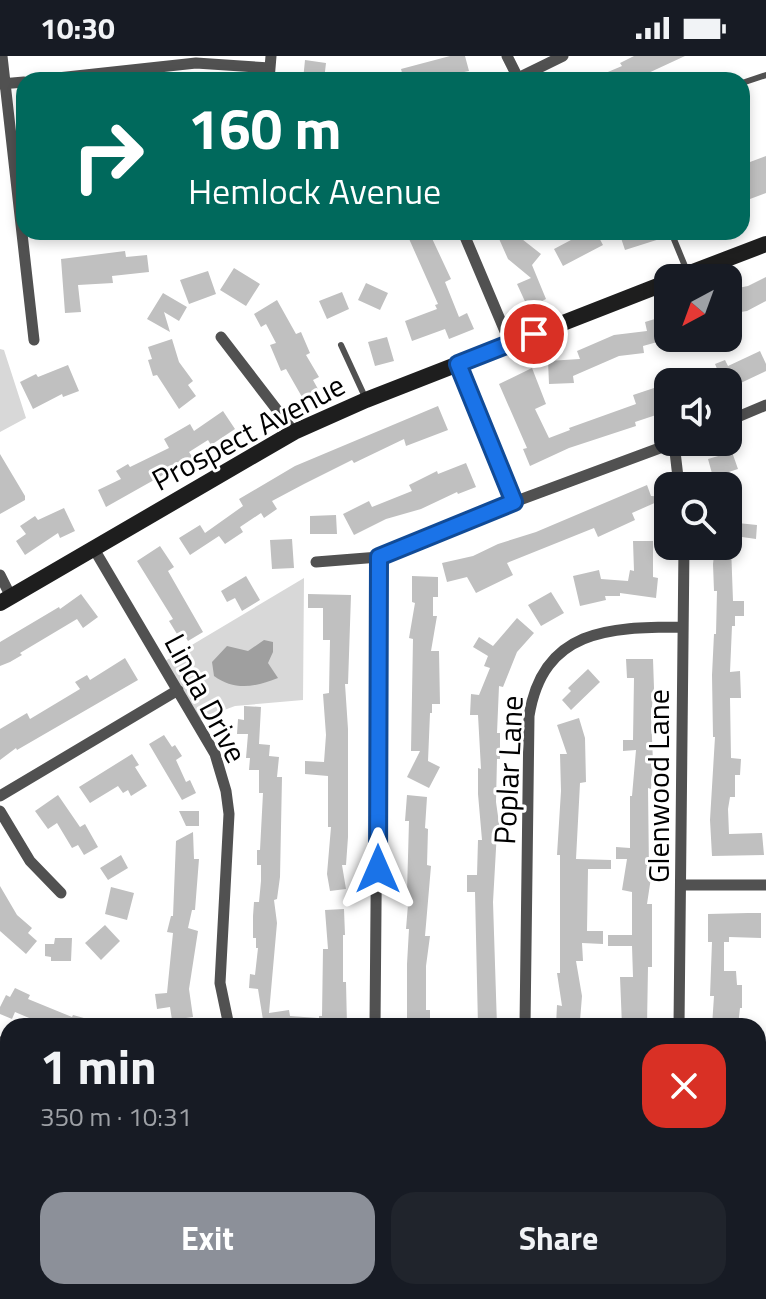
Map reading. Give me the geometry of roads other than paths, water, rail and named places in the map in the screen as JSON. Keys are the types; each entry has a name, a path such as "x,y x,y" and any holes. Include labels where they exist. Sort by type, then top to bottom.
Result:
{"street":[{"path":"2,56 16,176"},
{"path":"530,72 563,56"},
{"path":"113,72 196,63 270,68"},
{"path":"25,240 34,340"},
{"path":"466,240 510,343"},
{"path":"714,264 766,244"},
{"name":"Prospect Avenue","path":"6,600 294,432 366,400 654,287"},
{"path":"221,337 294,432"},
{"path":"458,364 514,502"},
{"path":"742,415 766,405"},
{"path":"316,562 379,557 654,450"},
{"name":"Linda Drive","path":"94,549 215,754 226,791 228,843 220,983 227,1018"},
{"path":"375,1018 379,557"},
{"name":"Glenwood Lane","path":"679,1018 684,560"},
{"path":"0,575 6,600"},
{"name":"Poplar Lane","path":"525,1018 529,716 538,679 563,650 588,636 615,629 682,627"},
{"path":"0,796 178,690"},
{"path":"0,811 30,861 61,893"},
{"path":"681,885 766,885"}],"lane":[{"path":"673,240 680,264"},
{"path":"341,345 366,400"}]}
